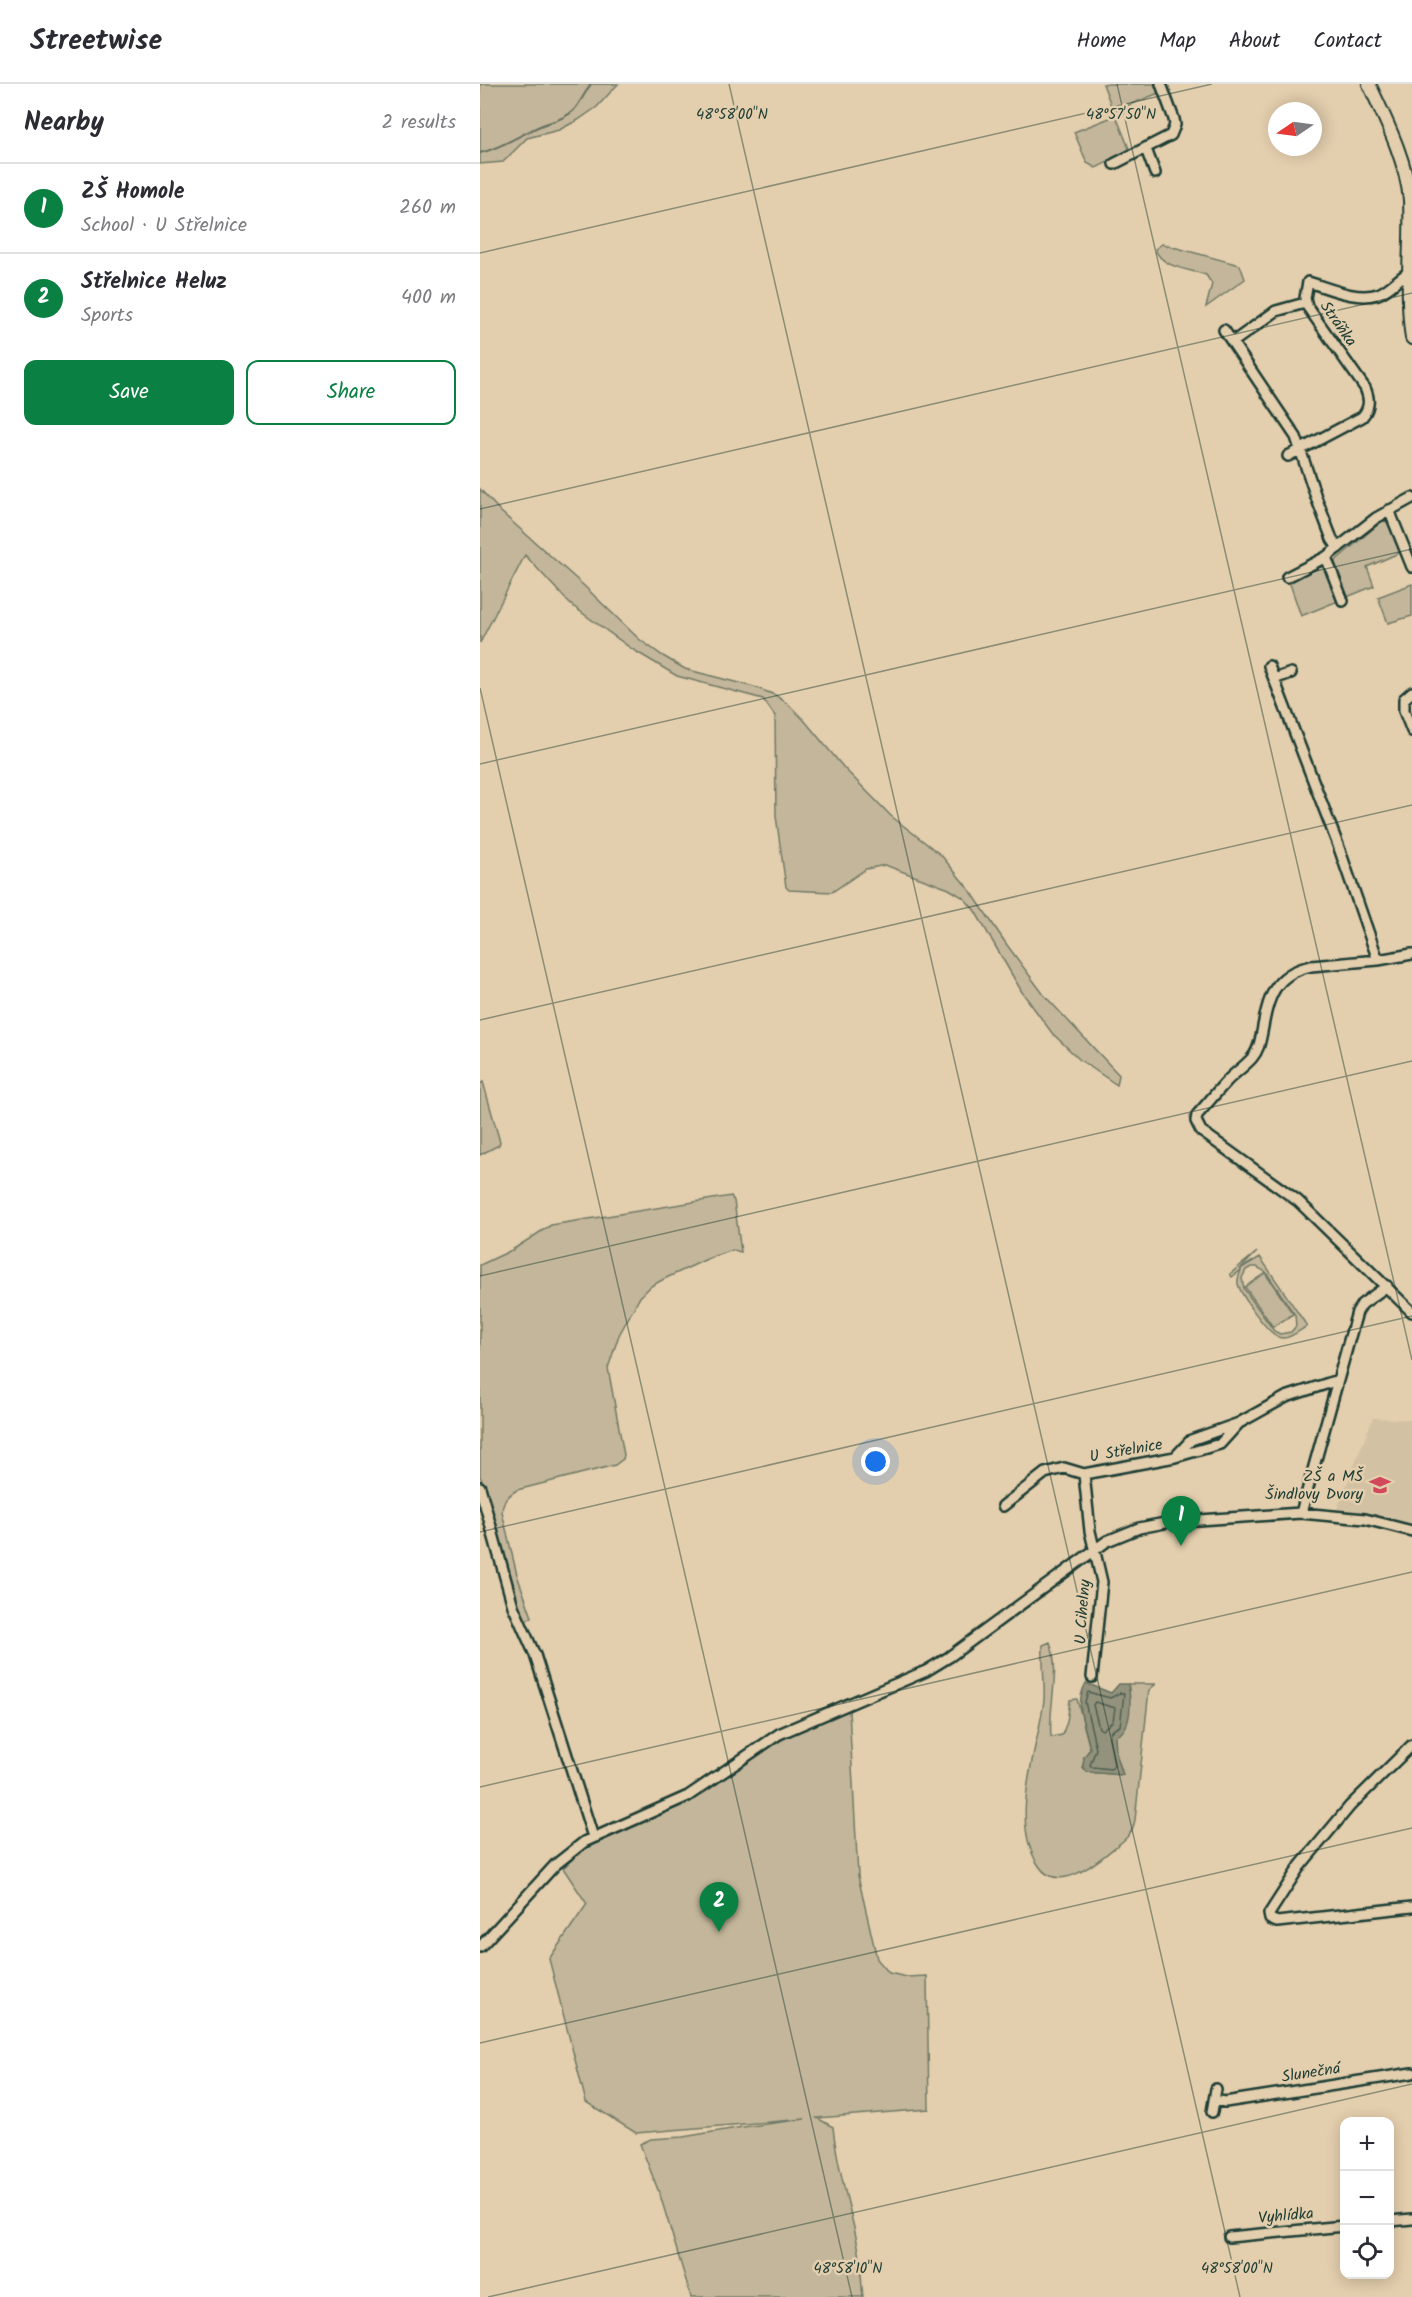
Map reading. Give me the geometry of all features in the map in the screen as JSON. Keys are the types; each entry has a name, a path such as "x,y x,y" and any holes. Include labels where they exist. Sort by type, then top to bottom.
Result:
{"street":[{"path":"1114,164 1168,138 1174,130 1174,119 1161,84"},
{"path":"1369,84 1395,139 1410,199 1408,297 1412,338"},
{"path":"1146,149 1155,173"},
{"name":"Stráňka","path":"1288,456 1362,417 1369,402 1365,388 1305,303 1308,282 1353,295 1366,296 1379,294 1409,272"},
{"path":"1233,342 1276,311 1305,303"},
{"path":"1224,330 1293,430 1332,539 1338,548"},
{"path":"1287,577 1326,557 1365,526 1412,498"},
{"path":"1389,510 1412,567"},
{"path":"1326,557 1343,602"},
{"path":"1269,666 1338,845 1378,960"},
{"path":"1274,679 1291,673"},
{"path":"1412,692 1404,699 1404,711 1412,731"},
{"path":"1412,954 1300,968 1285,978 1270,995 1259,1047 1252,1058 1226,1082 1197,1115 1196,1121 1201,1131 1298,1201 1388,1286 1412,1312"},
{"path":"1301,1513 1358,1312 1362,1304 1388,1286"},
{"name":"U Střelnice","path":"1003,1506 1045,1473 1064,1468 1084,1474 1175,1457 1191,1440 1239,1423 1286,1397 1338,1380"},
{"name":"U Střelnice","path":"1084,1474 1094,1550"},
{"path":"480,1487 513,1606 537,1663 592,1837"},
{"path":"480,1947 555,1864 592,1837 688,1796 779,1734 926,1671 949,1657 1094,1550 1120,1534 1154,1524 1301,1513 1365,1519 1412,1531"},
{"name":"U Cihelny","path":"1092,1677 1102,1582 1094,1550"},
{"path":"1412,1744 1350,1806 1300,1866 1269,1914 1270,1919 1277,1922 1412,1907"},
{"name":"Slunečná","path":"1214,2100 1225,2102 1412,2073"},
{"path":"1212,2112 1216,2088"},
{"path":"1394,2221 1412,2219"},
{"name":"Vyhlídka","path":"1230,2237 1340,2226"}],"shaded area":[{"path":"480,84 618,84 597,107 578,120 559,130 527,138 503,162 480,164"},
{"path":"1103,84 1155,84 1159,93 1114,111 1130,151 1096,168 1087,163 1074,132 1115,116"},
{"path":"1162,244 1240,265 1245,279 1206,307 1212,284 1206,275 1176,267 1163,260 1155,249"},
{"path":"480,489 501,512 582,584 639,639 663,656 685,669 754,687 775,695 788,704 844,768 891,816 941,855 972,893 1044,995 1119,1075 1117,1085 1080,1060 1052,1033 1022,992 975,911 964,898 949,889 885,865 866,869 832,892 789,890 786,887 776,816 775,716 763,699 677,676 632,649 570,604 525,555 480,643"},
{"path":"1382,521 1388,522 1401,552 1367,567 1374,586 1347,597 1334,562"},
{"path":"1319,567 1325,568 1338,601 1301,616 1289,581"},
{"path":"1412,584 1412,616 1388,623 1378,597"},
{"path":"483,1082 500,1142 499,1145 480,1155 480,1084"},
{"path":"731,1196 734,1201 741,1252 733,1250 707,1259 651,1286 640,1297 619,1335 608,1368 623,1459 615,1465 517,1490 505,1502 502,1512 517,1575 532,1617 525,1621 512,1586 493,1512 480,1476 480,1265 512,1250 551,1225"},
{"path":"1257,1252 1240,1269 1260,1257 1307,1326 1288,1337 1277,1336 1257,1315 1240,1289 1238,1280 1241,1270 1232,1277 1230,1274","holes":["1257,1267 1266,1272 1295,1315 1296,1326 1291,1332 1280,1334 1274,1331 1244,1289 1242,1278 1246,1270"]},
{"path":"1265,1273 1293,1314 1273,1327 1245,1287"},
{"name":"ZŠ a MŠ Šindlovy Dvory","path":"1373,1418 1412,1420 1412,1526 1337,1509"},
{"path":"1050,1642 1054,1666 1051,1737 1062,1735 1067,1722 1070,1700 1077,1699 1090,1749 1084,1757 1083,1767 1087,1772 1123,1775 1116,1755 1114,1739 1127,1703 1128,1684 1156,1684 1149,1690 1132,1830 1123,1841 1097,1862 1077,1874 1056,1878 1047,1874 1039,1866 1030,1848 1025,1806 1044,1700 1043,1645"},
{"path":"849,1711 858,1876 877,1959 889,1973 907,1977 927,1976 929,2109 817,2118 833,2127 859,2251 863,2297 691,2297 660,2195 640,2144 651,2139 683,2137 805,2119 636,2133 586,2102 549,1959 587,1904 563,1868 581,1851 606,1837 682,1803 720,1781 772,1745 823,1718"}],"water":[{"path":"1086,1683 1111,1693 1119,1684 1128,1684 1130,1706 1128,1721 1121,1733 1115,1736 1116,1753 1123,1775 1087,1772 1083,1767 1084,1757 1090,1749 1080,1708 1082,1691"}],"waterway":[{"path":"480,153 569,114 578,105 591,84"}],"place":[{"name":"ZŠ a MŠ Šindlovy Dvory","path":"1380,1485"},
{"name":"ZŠ Homole","path":"1181,1546"},
{"name":"Střelnice Heluz","path":"719,1932"}]}
